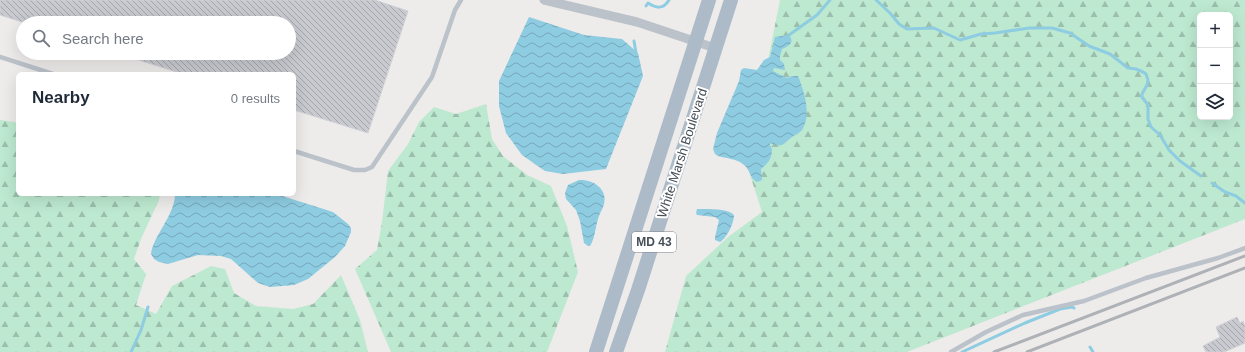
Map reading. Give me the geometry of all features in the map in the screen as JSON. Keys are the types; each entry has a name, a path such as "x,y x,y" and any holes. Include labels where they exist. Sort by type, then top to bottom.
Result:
{"main road":[{"name":"White Marsh Boulevard","path":"596,352 709,0"},
{"name":"White Marsh Boulevard","path":"616,352 638,290 731,0"}],"street":[{"path":"544,0 622,18 715,48"}],"lane":[{"path":"296,152 354,170 365,170 372,167 432,77 455,10 462,0"},
{"path":"0,57 47,72"},
{"path":"951,352 986,332 1023,315 1084,301 1146,278 1218,258 1245,248"}],"green space":[{"path":"780,0 1245,0 1245,219 907,352 665,352 686,276 728,237 762,212 741,147 767,65"},
{"path":"486,104 492,139 503,156 527,175 551,186 567,226 578,272 547,352 391,352 355,269 377,250 388,171 408,144 419,122 434,107 456,114"},
{"path":"0,120 16,123 16,196 160,196 134,259 146,274 136,305 156,314 172,286 211,266 225,269 234,293 256,306 293,309 313,304 341,275 360,320 368,352 0,352"}],"water":[{"path":"529,17 584,35 622,39 638,53 643,76 606,169 563,174 545,171 522,155 506,133 499,106 499,81"},
{"path":"789,35 791,42 782,49 780,56 780,60 784,64 785,70 774,68 773,71 787,78 798,76 805,96 807,110 805,124 799,133 784,144 778,145 770,143 772,149 771,156 768,163 761,169 762,180 757,182 753,179 743,164 718,156 715,154 713,149 717,133 739,81 741,70 744,68 757,70 764,60 770,57 775,37"},
{"path":"579,180 594,183 602,190 605,199 590,246 584,243 580,221 576,210 566,199 565,193 568,185"},
{"path":"175,196 282,196 333,212 348,224 351,228 351,232 345,246 335,257 308,279 294,285 270,287 258,283 231,259 221,256 198,255 168,264 154,259 151,254 153,247 172,210"},
{"path":"697,209 722,210 734,215 730,230 723,240 720,242 715,240 719,220 715,217 697,215"}],"building":[{"path":"0,0 375,0 408,11 368,133 296,111 296,72 177,72 139,60 296,60 296,16 16,16 16,20 0,15"},
{"path":"1237,317 1240,323 1243,321 1245,326 1245,343 1224,352 1206,352 1203,346 1220,337 1216,327"}],"waterway":[{"path":"646,6 648,3 657,7 662,7 669,0"},
{"path":"789,35 817,15 830,0"},
{"path":"876,0 899,24 907,29 934,28 960,40 981,34 1029,28 1052,28 1070,33 1089,46 1110,54 1128,68 1136,69 1146,74 1148,80 1142,97 1148,105 1148,119 1151,127 1160,135 1169,150 1180,161 1201,176"},
{"path":"634,41 636,53"},
{"path":"1212,183 1225,192 1236,196 1245,203"},
{"path":"131,352 141,330 148,307"},
{"path":"962,352 1025,323 1060,309 1074,308"},
{"path":"1090,347 1093,352"}],"railway":[{"path":"994,352 1245,256"},
{"path":"1027,352 1245,268"}]}
